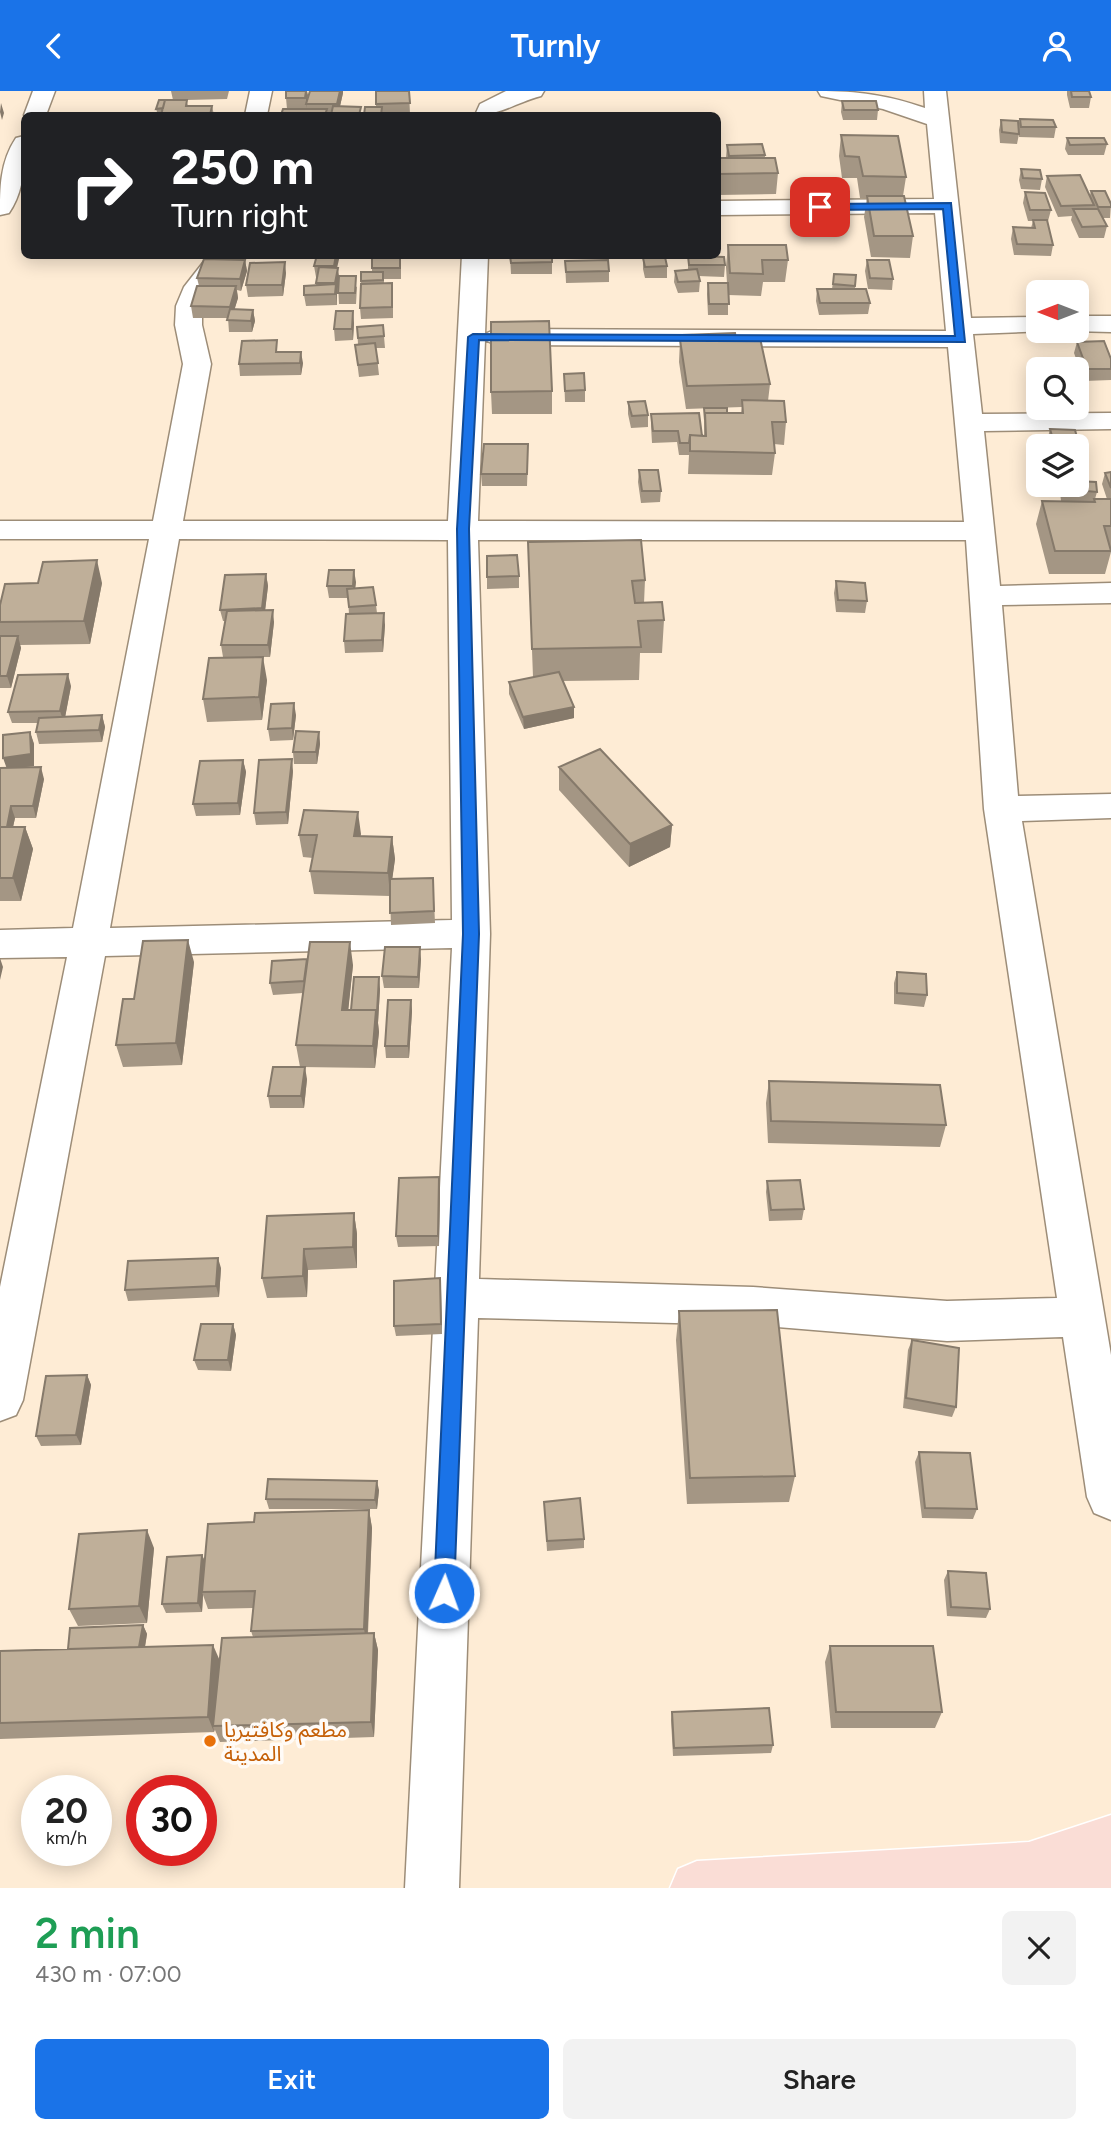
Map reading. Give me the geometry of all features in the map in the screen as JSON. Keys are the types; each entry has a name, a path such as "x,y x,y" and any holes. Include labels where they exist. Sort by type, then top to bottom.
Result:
{"main road":[{"path":"697,1888 1029,1869 1111,1842"},
{"path":"1029,1869 1103,1888"}],"street":[{"path":"36,112 44,91"},
{"path":"257,112 261,91"},
{"path":"486,112 514,96 533,91"},
{"path":"840,92 889,103 936,105 980,531 1002,809 1111,1497"},
{"path":"4,219 21,154"},
{"path":"721,208 947,206"},
{"path":"0,1399 197,364 187,325 190,305 196,289 219,259"},
{"path":"432,1888 471,934 463,529 475,259"},
{"path":"1089,324 1111,324"},
{"path":"473,337 961,332 1026,326"},
{"path":"967,423 1111,421"},
{"path":"0,530 980,531"},
{"path":"986,596 1111,593"},
{"path":"1002,809 1111,806"},
{"path":"0,944 471,934"},
{"path":"456,1298 753,1306 947,1321 1083,1317"}],"building":[{"path":"286,91 306,91 305,98 286,98"},
{"path":"310,91 340,91 337,104 306,104"},
{"path":"376,91 409,91 410,103 376,104"},
{"path":"1071,91 1089,91 1091,97 1072,97"},
{"path":"159,100 165,100 163,108 156,109"},
{"path":"165,100 187,100 186,106 212,106 211,112 162,112"},
{"path":"842,101 876,101 878,110 844,110"},
{"path":"333,106 361,107 360,112 332,112"},
{"path":"365,107 382,107 381,112 364,112"},
{"path":"283,109 327,109 326,112 282,112"},
{"path":"1020,119 1053,120 1056,127 1021,127"},
{"path":"1001,120 1018,121 1019,134 1002,132"},
{"path":"841,135 898,136 906,177 863,176 859,157 845,156"},
{"path":"1067,138 1104,138 1107,144 1070,145"},
{"path":"762,144 765,155 729,156 727,145"},
{"path":"721,158 775,158 778,173 721,174"},
{"path":"1021,169 1040,170 1042,179 1023,178"},
{"path":"1080,175 1094,205 1061,206 1047,176"},
{"path":"1091,191 1105,191 1111,207 1098,207"},
{"path":"1025,192 1045,193 1051,210 1030,210"},
{"path":"867,196 904,196 913,236 874,236"},
{"path":"1073,209 1098,209 1107,226 1082,227"},
{"path":"1033,220 1047,220 1053,245 1017,244 1013,227 1035,228"},
{"path":"728,245 786,245 788,260 762,260 763,274 730,273"},
{"path":"721,257 724,257 725,265 689,265 688,259"},
{"path":"204,259 245,260 240,279 197,278"},
{"path":"316,259 335,259 334,266 314,266"},
{"path":"372,259 400,259 400,268 372,268"},
{"path":"510,259 552,259 552,262 511,263"},
{"path":"643,259 665,259 667,266 645,267"},
{"path":"608,260 609,271 566,272 565,261"},
{"path":"867,260 889,260 893,279 870,278"},
{"path":"285,262 282,285 246,285 250,263"},
{"path":"319,267 338,268 335,283 316,283"},
{"path":"697,269 700,281 678,282 675,271"},
{"path":"361,272 383,272 383,280 361,281"},
{"path":"834,274 856,275 855,286 833,284"},
{"path":"339,276 356,276 355,293 338,293"},
{"path":"392,283 392,307 360,308 361,284"},
{"path":"708,283 728,283 729,304 709,304"},
{"path":"336,284 335,294 304,295 304,286"},
{"path":"197,286 236,286 230,307 191,306"},
{"path":"817,289 866,289 870,303 820,303"},
{"path":"230,309 253,310 251,321 227,320"},
{"path":"336,311 353,311 352,329 334,329"},
{"path":"549,321 552,391 491,392 491,322"},
{"path":"383,325 384,336 358,338 357,327"},
{"path":"735,333 736,339 684,340 683,335"},
{"path":"760,338 770,384 687,386 680,340"},
{"path":"277,340 276,352 301,352 300,363 239,364 242,341"},
{"path":"1104,341 1111,359 1111,369 1089,369 1089,357 1083,357 1077,343"},
{"path":"375,343 378,363 358,365 355,345"},
{"path":"584,373 585,390 565,391 564,374"},
{"path":"742,400 784,401 786,422 772,422 775,453 690,451 690,435 706,436 705,413 743,413"},
{"path":"645,401 648,415 632,416 628,402"},
{"path":"704,408 727,408 727,413 705,413 705,420"},
{"path":"699,413 702,436 690,435 689,443 680,443 678,431 653,431 651,414"},
{"path":"1050,429 1075,430 1076,434 1051,434"},
{"path":"484,444 528,444 527,474 481,474"},
{"path":"639,470 658,470 661,491 642,491"},
{"path":"1111,472 1111,488 1105,473"},
{"path":"1089,482 1096,482 1097,492 1089,491"},
{"path":"1094,499 1111,499 1111,526 1104,526 1111,551 1055,551 1042,501 1095,502"},
{"path":"641,540 645,580 632,581 635,603 662,602 664,620 638,621 641,647 532,649 528,542"},
{"path":"517,555 519,576 487,577 487,556"},
{"path":"97,560 84,621 0,622 0,605 5,584 38,583 43,562"},
{"path":"329,570 354,570 353,586 327,586"},
{"path":"266,574 262,608 220,610 225,575"},
{"path":"836,581 865,583 867,601 838,600"},
{"path":"373,587 376,605 349,607 347,589"},
{"path":"273,610 268,645 221,645 227,611"},
{"path":"384,613 382,640 344,641 346,614"},
{"path":"0,636 18,636 7,676 0,676"},
{"path":"263,657 259,697 203,699 209,658"},
{"path":"559,672 574,707 523,717 509,682"},
{"path":"68,674 60,711 8,712 18,675"},
{"path":"294,703 292,728 268,729 271,704"},
{"path":"102,715 99,730 36,732 39,718"},
{"path":"296,731 319,732 316,752 293,752"},
{"path":"30,732 31,754 3,758 3,735"},
{"path":"600,749 672,825 630,844 559,767"},
{"path":"292,759 286,812 254,813 259,760"},
{"path":"243,760 238,803 193,804 200,761"},
{"path":"41,767 33,806 11,806 7,827 0,827 0,768"},
{"path":"304,810 358,812 354,836 392,837 388,873 310,871 317,835 299,835"},
{"path":"0,827 25,827 13,878 0,878"},
{"path":"433,878 434,911 390,913 390,879"},
{"path":"188,940 176,1043 116,1045 123,999 134,999 143,941"},
{"path":"310,942 350,942 342,1010 376,1010 373,1046 296,1045"},
{"path":"385,947 420,947 418,977 382,976"},
{"path":"307,959 304,981 270,983 272,961"},
{"path":"897,972 926,974 927,995 897,993"},
{"path":"354,977 379,977 377,1012 351,1010"},
{"path":"388,1000 411,1000 408,1046 385,1046"},
{"path":"273,1067 305,1067 301,1096 268,1096"},
{"path":"769,1081 940,1085 946,1125 771,1121"},
{"path":"439,1177 438,1236 396,1236 399,1178"},
{"path":"800,1180 804,1209 771,1210 767,1181"},
{"path":"354,1213 353,1247 304,1249 303,1276 262,1278 267,1216"},
{"path":"218,1258 216,1286 125,1290 128,1261"},
{"path":"440,1278 441,1324 394,1326 394,1281"},
{"path":"777,1310 795,1476 690,1478 679,1311"},
{"path":"201,1324 233,1324 228,1360 194,1360"},
{"path":"912,1340 959,1348 956,1407 906,1398"},
{"path":"87,1375 76,1435 36,1436 46,1376"},
{"path":"919,1452 970,1453 977,1509 925,1508"},
{"path":"268,1479 377,1481 375,1500 266,1499"},
{"path":"580,1498 584,1539 547,1541 544,1502"},
{"path":"369,1510 364,1629 251,1631 255,1591 202,1592 208,1524 254,1522 255,1513"},
{"path":"147,1530 139,1606 69,1609 79,1534"},
{"path":"202,1555 198,1603 162,1604 167,1557"},
{"path":"948,1571 986,1573 990,1609 951,1607"},
{"path":"143,1625 139,1647 68,1649 70,1628"},
{"path":"374,1633 371,1722 213,1726 222,1638"},
{"path":"213,1645 208,1717 0,1723 0,1651"},
{"path":"830,1646 933,1646 942,1712 836,1712"},
{"path":"769,1708 773,1745 674,1748 672,1712"}],"place":[{"name":"مطعم وكافتيريا المدينة","path":"210,1741"}],"route":[{"path":"444,1593 471,934 463,529 473,337 961,339 947,206 820,207"}]}
